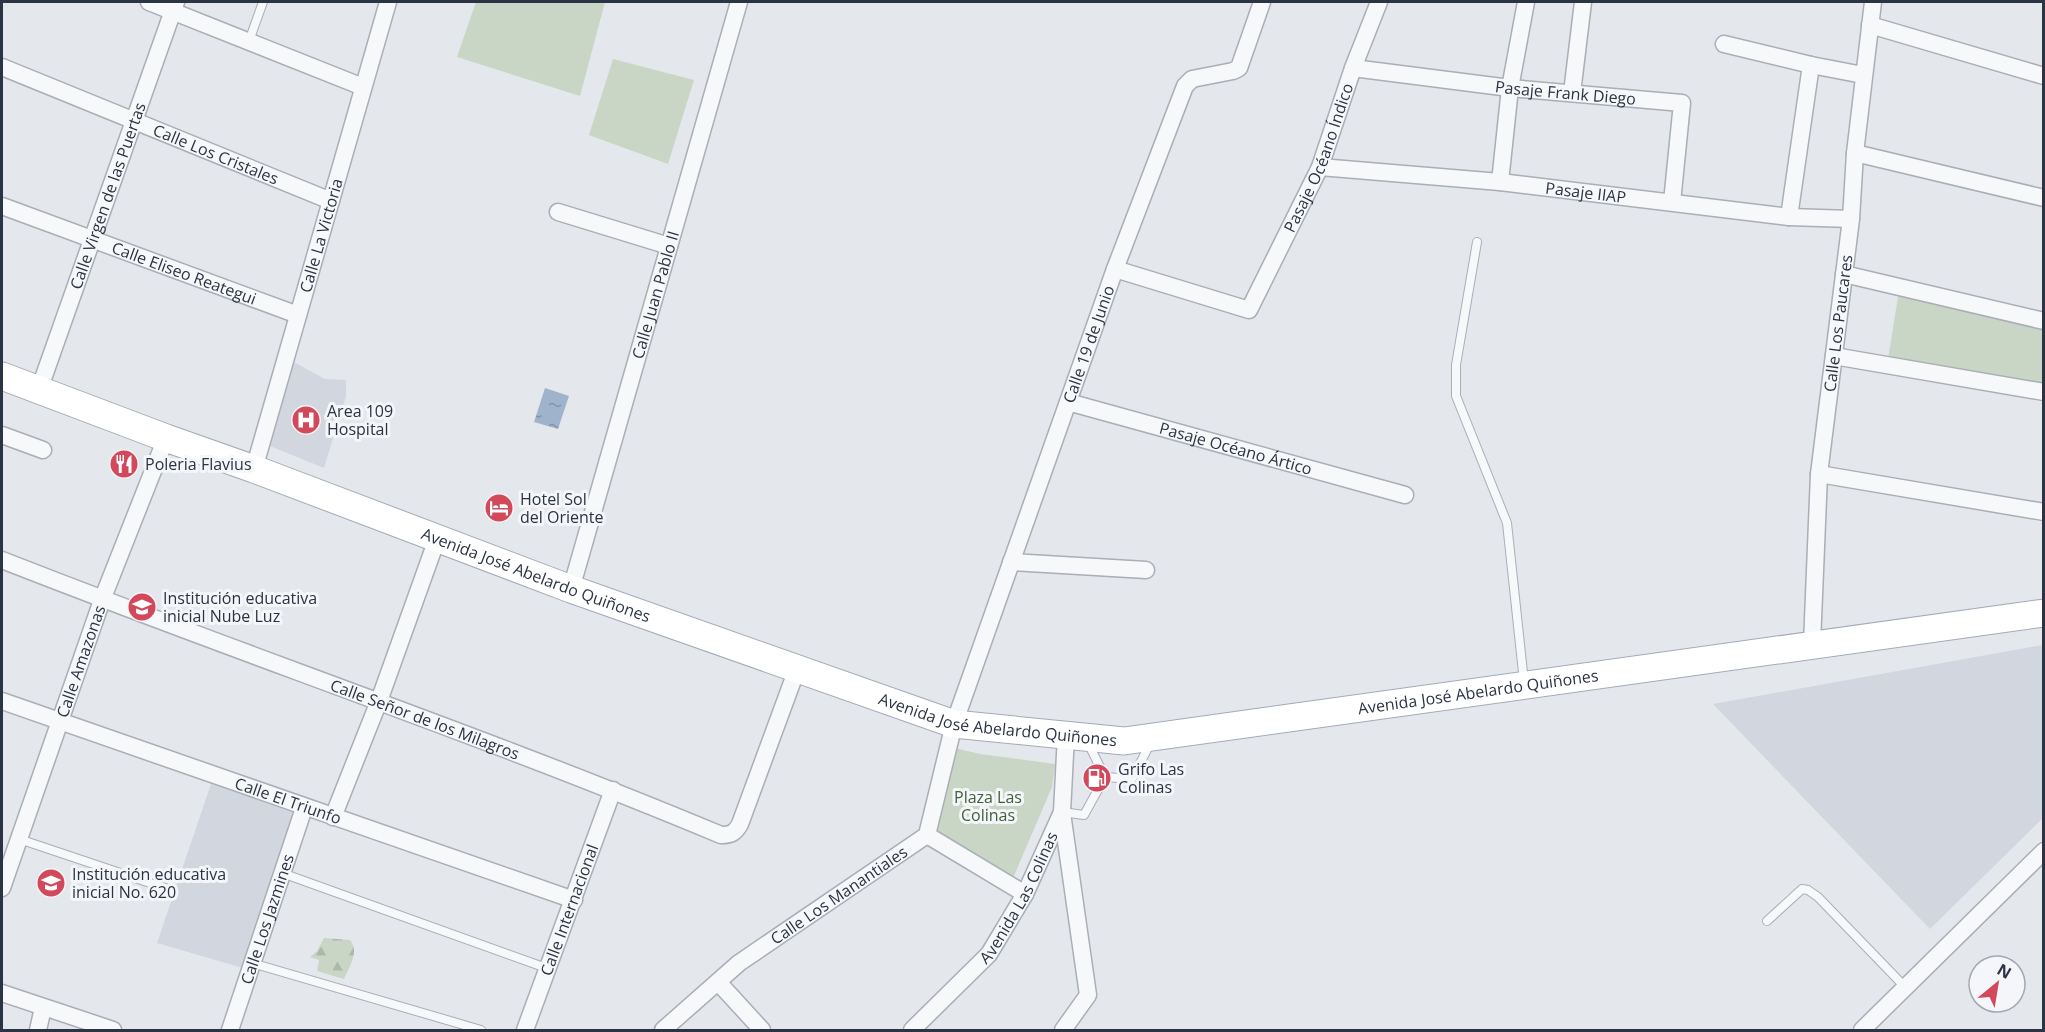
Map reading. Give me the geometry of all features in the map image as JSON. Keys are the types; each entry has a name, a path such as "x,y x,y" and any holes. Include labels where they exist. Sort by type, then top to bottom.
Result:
{"main road":[{"name":"Avenida José Abelardo Quiñones","path":"2,376 571,589 954,724 1124,741 2043,613"}],"street":[{"path":"149,2 174,6 249,41 363,87"},
{"name":"Calle La Victoria","path":"254,469 388,2"},
{"name":"Calle Juan Pablo II","path":"571,589 739,2"},
{"name":"Calle 19 de Junio","path":"954,724 1115,269 1185,86 1192,79 1239,68 1262,2"},
{"name":"Pasaje Océano Índico","path":"1115,269 1249,310 1320,167 1353,68 1379,2"},
{"path":"1500,182 1510,88 1526,2"},
{"path":"1572,93 1583,2"},
{"name":"Calle Los Paucares","path":"1812,644 1819,474 1851,219 1855,153 1873,2"},
{"name":"Calle Virgen de las Puertas","path":"39,390 174,6"},
{"path":"1870,25 2043,76"},
{"path":"1724,44 1863,75"},
{"path":"1790,217 1811,65"},
{"name":"Calle Los Cristales","path":"2,68 331,201"},
{"name":"Pasaje Frank Diego","path":"1353,68 1510,88 1682,103 1672,202"},
{"path":"1855,153 2043,198"},
{"name":"Pasaje IIAP","path":"1320,167 1500,182 1790,217 1851,219"},
{"name":"Calle Eliseo Reategui","path":"2,206 298,315"},
{"path":"558,212 669,246"},
{"path":"1844,274 2043,321"},
{"path":"1834,356 2043,392"},
{"name":"Pasaje Océano Ártico","path":"1068,402 1405,495"},
{"path":"2,435 43,450"},
{"name":"Calle Amazonas","path":"2,888 102,600 166,438"},
{"path":"1819,474 2043,512"},
{"path":"333,817 379,701 437,539"},
{"name":"Calle Señor de los Milagros","path":"2,560 102,600 379,701 613,790 722,835 730,835 740,824 797,669"},
{"path":"1011,562 1146,570"},
{"name":"Calle El Triunfo","path":"2,701 304,808 574,900"},
{"path":"954,724 927,835 1025,894"},
{"name":"Avenida Las Colinas","path":"912,1030 989,954 1025,894 1062,813 1075,736"},
{"name":"Calle Internacional","path":"525,1030 613,790"},
{"name":"Calle Los Jazmines","path":"230,1030 304,808"},
{"path":"1062,813 1088,995 1063,1030"},
{"name":"Calle Los Manantiales","path":"663,1030 739,963 927,835"},
{"path":"1862,1030 2043,851"},
{"path":"718,982 762,1030"},
{"path":"2,993 113,1030"},
{"path":"38,1030 43,1008"}],"lane":[{"path":"249,41 263,2"},
{"path":"1477,242 1456,365 1456,396 1507,523 1524,686"},
{"path":"1075,736 1105,777 1132,779 1153,737"},
{"path":"1062,813 1084,815 1105,777"},
{"path":"20,839 168,889"},
{"path":"282,873 549,969"},
{"path":"1767,921 1802,889 1808,890 1818,897 1906,988"},
{"path":"252,963 481,1030"}],"shaded area":[{"name":"Area 109 Hospital","path":"292,361 325,379 346,380 346,396 324,468 265,444"},
{"path":"2043,645 2043,818 1930,929 1713,704"},
{"path":"211,784 295,813 243,968 157,943"}],"green space":[{"path":"476,2 605,2 580,96 457,57"},
{"path":"613,59 694,80 668,164 589,135"},
{"path":"1899,291 2043,325 2043,388 1888,359"},
{"name":"Plaza Las Colinas","path":"942,745 980,754 1055,764 1052,787 1013,878 924,827"},
{"path":"324,938 350,940 353,945 353,960 344,979 317,971 319,960 310,957 317,951"}],"water":[{"path":"545,388 569,396 558,429 534,422"}],"place":[{"name":"Area 109 Hospital","path":"306,420"},
{"name":"Poleria Flavius","path":"124,464"},
{"name":"Hotel Sol del Oriente","path":"499,508"},
{"name":"Institución educativa inicial Nube Luz","path":"142,607"},
{"name":"Grifo Las Colinas","path":"1097,778"},
{"name":"Institución educativa inicial No. 620","path":"51,883"}]}
